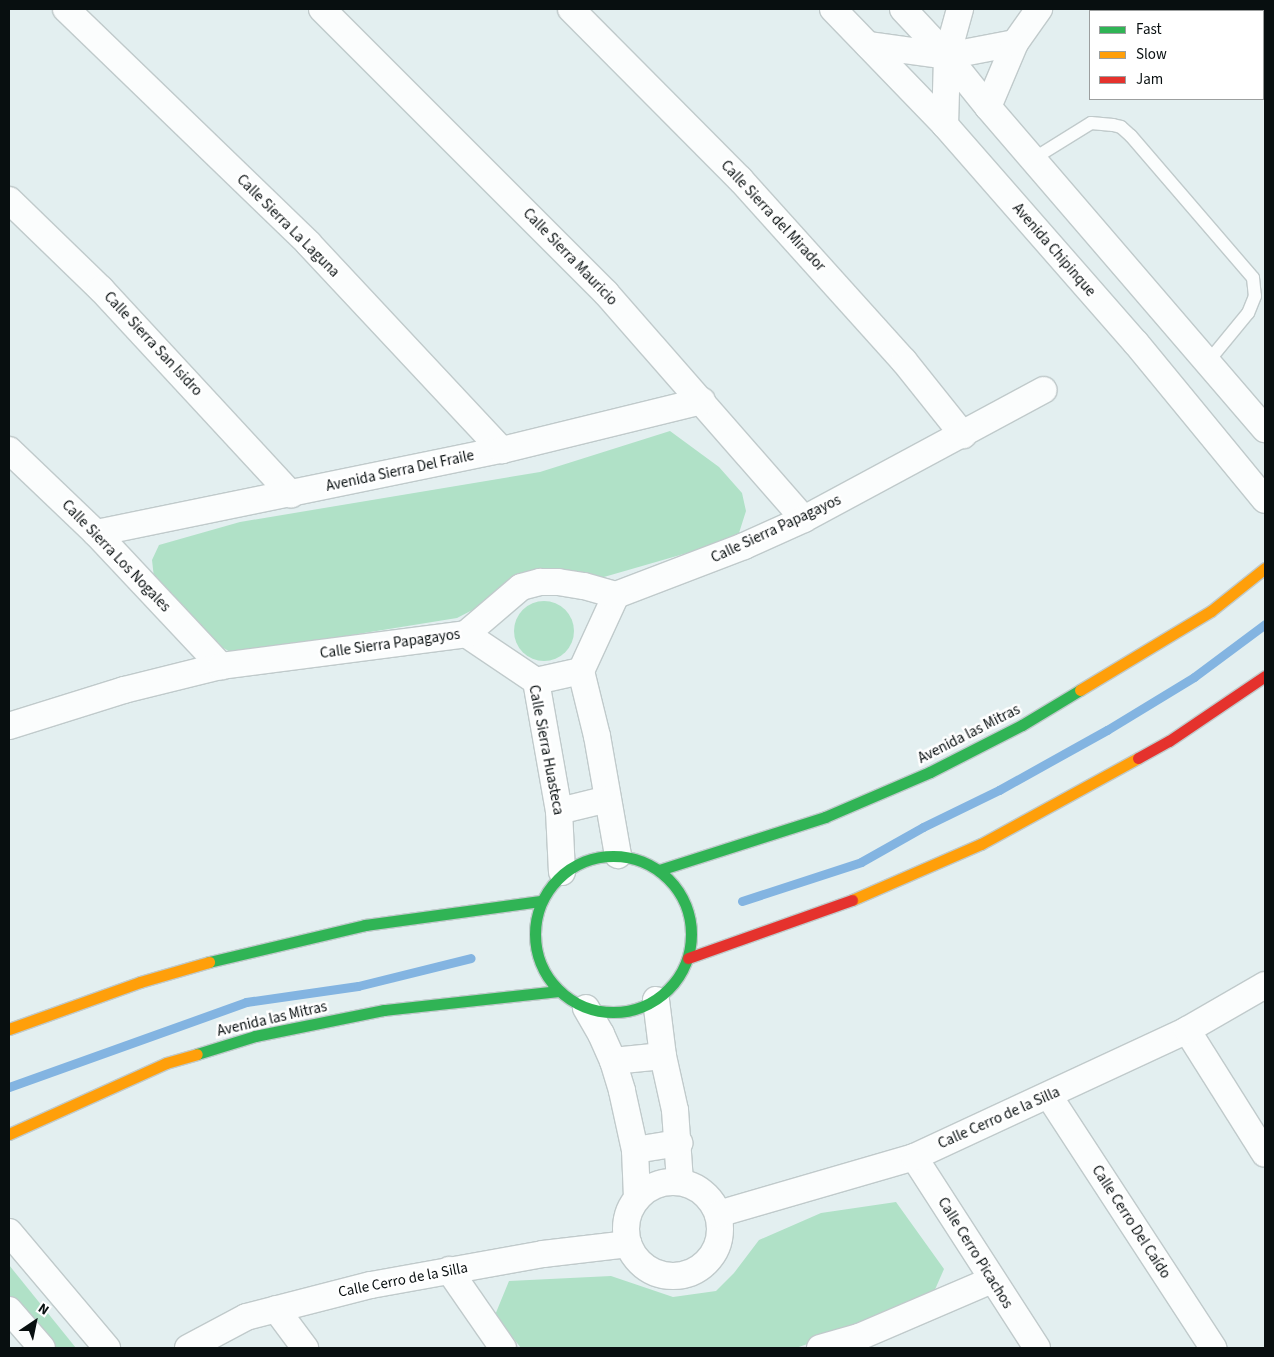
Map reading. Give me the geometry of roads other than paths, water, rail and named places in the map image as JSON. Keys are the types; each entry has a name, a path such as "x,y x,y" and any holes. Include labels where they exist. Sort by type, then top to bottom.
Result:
{"street":[{"name":"Calle Sierra La Laguna","path":"66,9 308,244 502,450"},
{"name":"Calle Sierra Mauricio","path":"322,9 606,293 804,519"},
{"name":"Calle Sierra del Mirador","path":"571,9 740,178 904,361 963,435"},
{"name":"Avenida Chipinque","path":"833,9 945,125 1136,343 1265,500"},
{"path":"903,9 947,56 988,107 1265,429"},
{"path":"945,125 947,56 960,9"},
{"path":"988,107 1015,44 1032,11"},
{"path":"868,45 947,56 1015,44"},
{"name":"Calle Sierra San Isidro","path":"9,200 108,296 291,494"},
{"name":"Calle Sierra Papagayos","path":"14,717 221,666 466,634 521,587 540,582 558,582 584,586 616,595 736,549 804,519 1044,390"},
{"name":"Avenida Sierra Del Fraile","path":"96,533 502,450 702,401"},
{"name":"Calle Sierra Los Nogales","path":"9,450 96,533 221,666"},
{"name":"Avenida las Mitras","path":"659,870 826,817 930,772 1022,725 1211,611 1265,568"},
{"path":"616,595 581,671 597,736 618,855"},
{"name":"Calle Sierra Huasteca","path":"466,634 536,681 559,811 562,872"},
{"path":"536,681 581,671"},
{"path":"688,958 860,897 981,844 1168,741 1265,676"},
{"path":"559,811 608,799"},
{"path":"618,855 659,870 676,888 688,910 692,934 688,958 676,981 656,1000 634,1010 610,1013 586,1008 558,991 539,964 533,932 540,901 562,872 588,858 618,855"},
{"path":"9,1028 140,982 249,952 365,925 540,901"},
{"name":"Calle Cerro de la Silla","path":"718,1214 914,1156 1048,1096 1187,1030 1265,985"},
{"name":"Avenida las Mitras","path":"9,1134 58,1110 166,1063 255,1036 384,1010 558,991"},
{"path":"656,1000 663,1056 675,1110 679,1143 680,1182"},
{"path":"586,1008 601,1034 613,1061 630,1120 635,1150 637,1198"},
{"path":"1187,1030 1265,1154"},
{"path":"613,1061 663,1056"},
{"name":"Calle Cerro Del Caído","path":"1048,1096 1213,1348"},
{"path":"635,1150 679,1143"},
{"name":"Calle Cerro Picachos","path":"914,1156 1037,1348"},
{"path":"680,1182 690,1185 707,1196 718,1214 720,1234 714,1253 706,1264 695,1271 668,1276 655,1273 644,1266 628,1244 626,1219 637,1198 658,1184 680,1182"},
{"path":"9,1232 107,1348"},
{"name":"Calle Cerro de la Silla","path":"188,1348 246,1317 371,1285 543,1254 628,1244"},
{"path":"449,1270 503,1348"},
{"path":"820,1348 862,1342 992,1280"},
{"path":"276,1309 304,1348"},
{"path":"9,1310 42,1348"}],"lane":[{"path":"1033,159 1091,124 1113,125 1131,136 1252,278 1255,288 1254,302 1248,313 1207,363"}],"waterway":[{"path":"742,901 861,862 923,827 999,790 1107,730 1194,677 1265,624"},
{"path":"9,1087 246,1002 358,986 471,958"}]}
